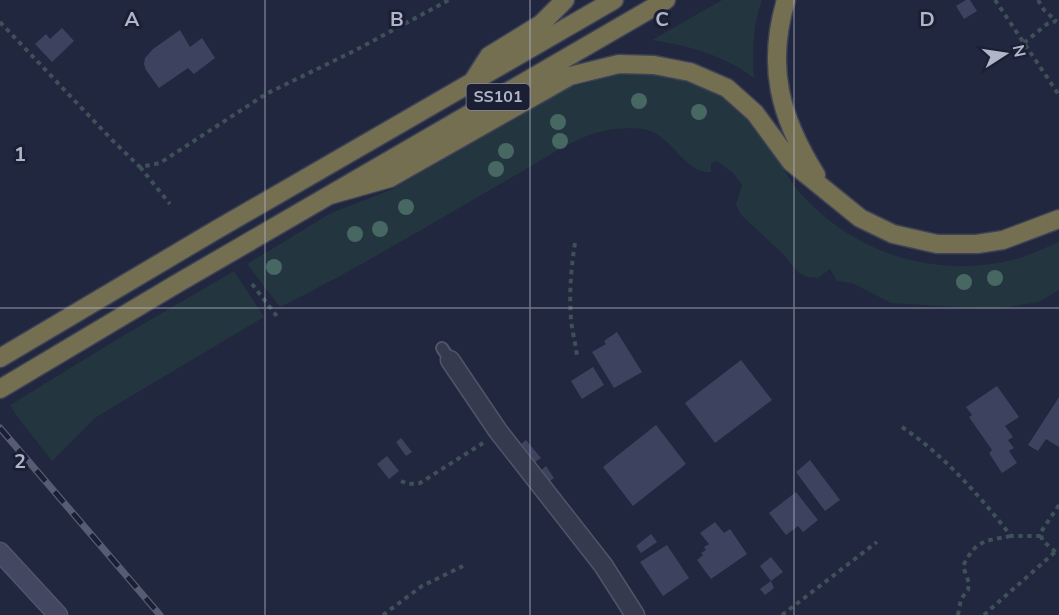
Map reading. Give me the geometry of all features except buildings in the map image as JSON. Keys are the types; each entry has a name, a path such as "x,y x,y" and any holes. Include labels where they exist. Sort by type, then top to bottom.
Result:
{"highway":[{"path":"472,83 489,56 541,24 565,0"},
{"name":"SS101","path":"0,358 614,0"},
{"name":"SS101","path":"0,389 666,0"},
{"path":"786,0 780,22 776,61 782,103 787,123 795,140 826,192"},
{"path":"330,195 390,178 570,76 619,64 654,64 672,67 712,80 727,88 755,112 791,162 860,218 893,234 937,244 977,244 1003,240 1059,219"}],"main road":[{"path":"0,552 58,615"}],"street":[{"path":"446,354 498,431 603,565 635,615"}],"path":[{"path":"140,167 160,163 266,94 354,51 449,0"},
{"path":"995,0 1059,95"},
{"path":"1038,0 1044,10 1057,22"},
{"path":"0,22 140,167 170,204"},
{"path":"1024,43 1047,24 1057,22"},
{"path":"574,243 571,268 571,310 578,357"},
{"path":"252,284 279,320"},
{"path":"902,427 925,442 963,478 1011,536"},
{"path":"401,481 408,484 420,483 498,431"},
{"path":"984,615 1057,554 1042,540 1041,532 1059,505"},
{"path":"958,615 961,599 968,590 969,583 963,566 980,542 1011,536 1041,536"},
{"path":"782,615 877,542"},
{"path":"383,615 422,586 463,566"}],"shaded area":[{"path":"722,0 762,0 754,38 754,78 718,57 679,45 652,40"},
{"path":"645,72 700,85 737,106 758,129 805,198 826,218 849,234 900,257 955,266 984,265 1012,260 1059,242 1059,290 1039,302 996,309 973,308 891,303 852,283 837,281 830,269 818,278 808,277 799,273 783,254 741,215 736,205 742,185 733,173 717,161 711,163 711,172 695,168 660,136 649,130 635,128 591,134 566,146 371,259 280,307 247,264 331,213 393,189 566,89 623,73"},
{"path":"234,271 264,317 96,417 52,461 10,405"}],"railway":[{"path":"0,428 160,615"}]}
